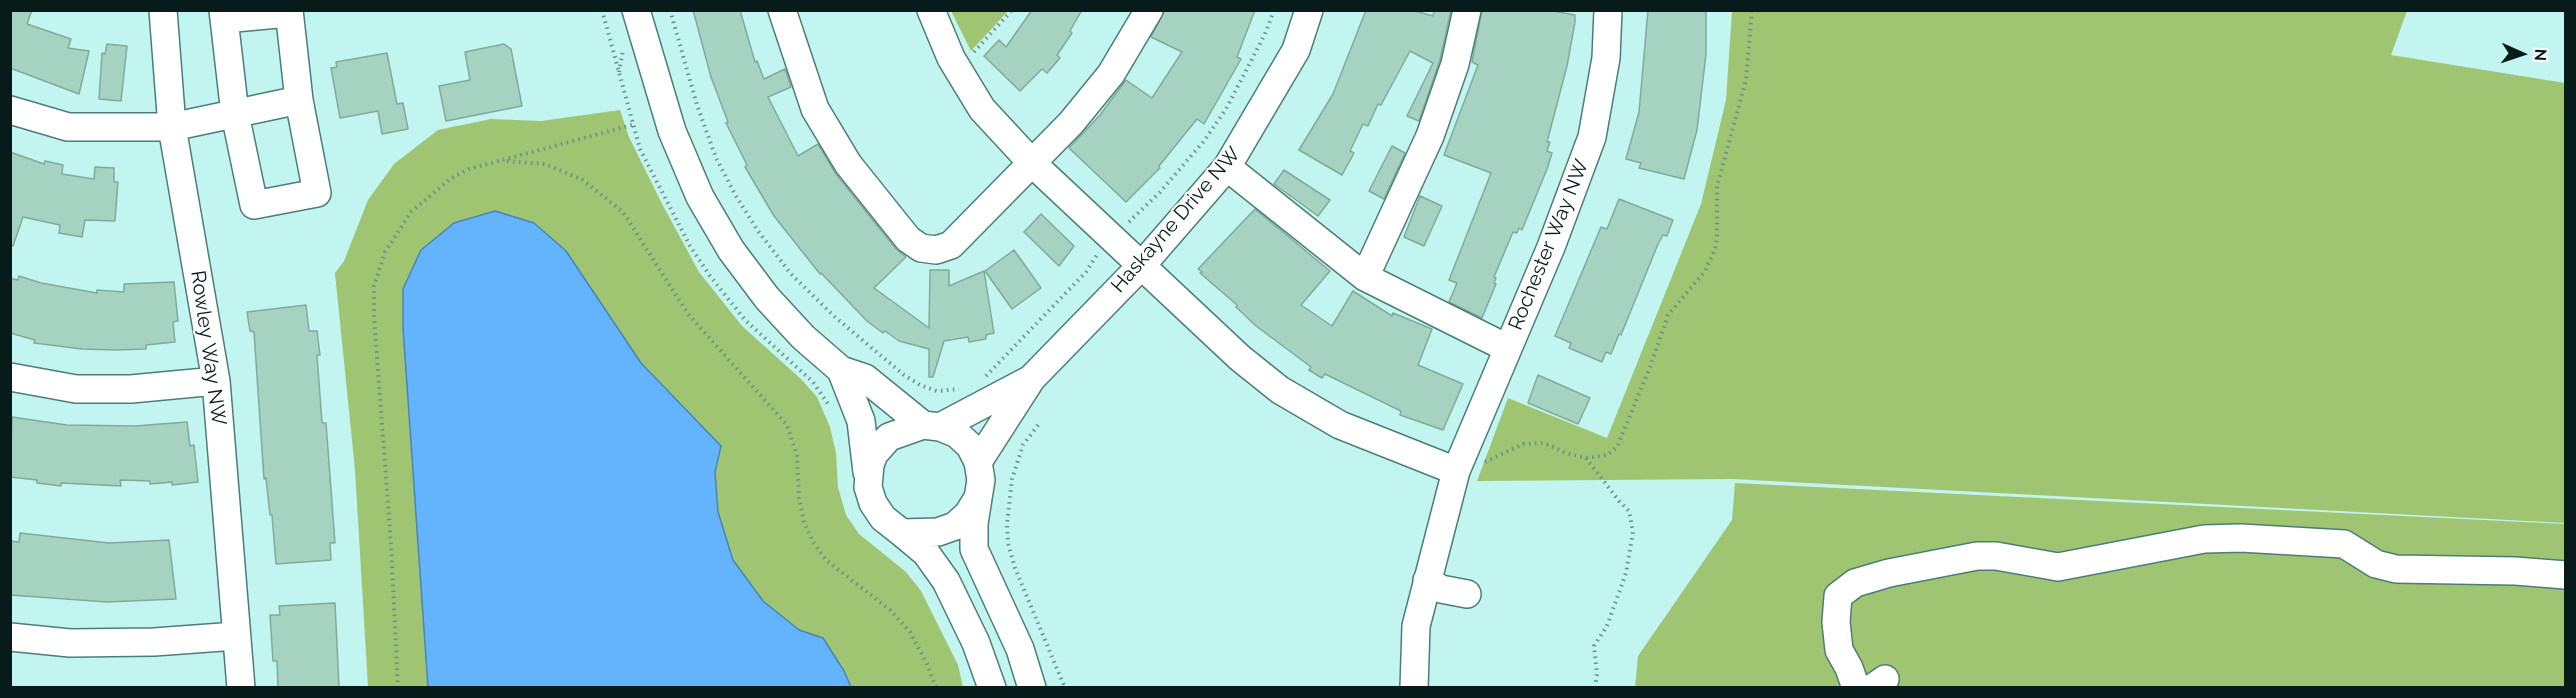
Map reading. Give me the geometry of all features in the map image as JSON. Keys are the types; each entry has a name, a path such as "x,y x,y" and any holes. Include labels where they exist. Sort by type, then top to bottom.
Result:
{"street":[{"name":"Rowley Way NW","path":"163,10 172,127 216,381 241,687"},
{"path":"636,10 672,131 700,197 731,250 767,298 803,337 841,370 865,378 931,426 957,434 970,446 978,462 981,480 974,524 974,549 1020,649 1032,687"},
{"path":"782,10 815,109 848,164 908,239 921,248 936,250 951,244 1071,123 1111,74 1149,10"},
{"path":"931,10 951,57 982,109 1032,163 1240,358 1280,390 1340,424 1467,467"},
{"name":"Haskayne Drive NW","path":"978,462 1032,378 1142,265 1227,167 1296,50 1309,10"},
{"path":"1365,277 1430,136 1455,64 1467,10"},
{"name":"Rochester Way NW","path":"1414,687 1416,626 1427,580 1507,348 1558,228 1592,137 1606,58 1608,10"},
{"path":"289,12 299,100 317,193 254,205 235,114 224,15 289,12"},
{"path":"10,110 68,127 172,127 299,100"},
{"path":"1227,167 1365,277 1507,348"},
{"path":"841,370 861,421 868,492 875,508 886,522 926,553 946,581 976,643 992,687"},
{"path":"10,376 76,389 131,389 216,381"},
{"name":"Haskayne Drive NW","path":"931,426 1032,378"},
{"path":"868,479 871,459 885,440 893,434 931,426"},
{"path":"902,533 938,532 954,526 968,514 978,498"},
{"path":"1856,687 1839,650 1836,622 1838,596 1855,583 1889,573 1977,556 1996,556 2058,567 2205,539 2241,538 2344,544 2376,564 2396,569 2515,571 2565,575"},
{"path":"1427,580 1441,588 1467,594"},
{"path":"10,637 70,643 142,642 236,636"}],"path":[{"path":"602,10 632,126 669,208 710,276 760,336 813,382 829,406"},
{"path":"971,56 1012,10"},
{"path":"1467,467 1523,444 1544,443 1566,453 1586,458 1607,455 1617,447 1650,367 1668,315 1705,271 1715,249 1717,186 1746,80 1752,10"},
{"path":"398,687 391,544 374,317 374,286 385,252 411,212 450,179 469,169 632,126"},
{"path":"503,161 545,164 583,180 623,212 688,314 787,424 797,456 799,498 804,522 813,542 826,560 890,610 910,632 936,687"},
{"path":"1038,425 1023,445 1012,479 1007,525 1008,543 1015,568 1065,687"},
{"path":"1586,458 1629,511 1633,532 1626,573 1607,626 1594,646 1597,674 1595,687"}],"green space":[{"path":"951,11 1008,11 971,51"},
{"path":"1732,11 2407,11 2391,55 2565,83 2565,523 1733,479 1477,481 1508,398 1607,438 1701,204 1726,100"},
{"path":"620,110 629,137 699,272 742,326 801,379 817,397 830,427 836,453 838,487 846,515 859,534 906,572 921,591 958,665 963,687 368,687 355,470 335,273 344,261 368,200 394,164 438,130 491,119 541,121"},
{"path":"1735,483 2565,524 2565,687 1635,688 1638,656 1732,520"}],"water":[{"path":"495,211 534,223 566,251 641,363 721,446 715,472 718,512 733,560 763,601 799,630 823,638 844,671 851,687 428,687 403,328 403,289 421,250 454,223"}],"building":[{"path":"10,10 32,10 27,24 71,39 68,48 89,51 79,94 10,68"},
{"path":"693,10 740,10 755,62 757,61 764,79 785,69 791,87 768,97 798,156 818,144 836,174 896,249 906,257 874,288 929,328 930,270 949,270 949,286 984,271 994,333 986,335 986,339 969,342 968,337 944,341 933,377 929,377 929,349 899,341 885,331 883,333 867,321 820,274 774,216 745,167 747,165 726,123 728,122 711,77"},
{"path":"1032,10 1082,10 1070,31 1072,33 1057,55 1060,58 1047,73 1042,69 1020,91 984,56 999,40 1006,47"},
{"path":"1165,10 1255,10 1237,57 1241,59 1204,124 1197,119 1159,166 1160,168 1126,202 1069,148 1100,115 1126,80 1152,98 1182,52 1151,37"},
{"path":"1366,10 1411,10 1433,16 1434,10 1451,10 1440,60 1419,121 1407,116 1433,63 1410,51 1381,105 1378,104 1368,126 1363,124 1350,151 1354,153 1342,175 1299,150 1333,94"},
{"path":"1482,10 1548,10 1575,15 1575,22 1567,66 1547,142 1550,142 1547,151 1552,153 1547,169 1522,230 1519,228 1517,233 1513,232 1494,277 1496,284 1482,318 1449,302 1457,283 1449,280 1491,173 1444,155 1478,65 1472,62"},
{"path":"1648,10 1706,10 1706,54 1697,130 1684,179 1639,168 1641,163 1626,159 1639,112"},
{"path":"107,44 127,46 121,101 99,99 102,53 105,54"},
{"path":"504,44 511,49 522,106 446,121 439,86 470,80 465,52"},
{"path":"387,53 397,104 403,103 408,129 382,134 378,111 340,118 331,68 337,67 336,62"},
{"path":"1392,146 1405,153 1384,199 1369,191"},
{"path":"10,152 44,164 45,161 63,165 62,174 94,179 95,167 114,168 114,182 118,182 115,221 85,220 82,237 59,233 60,225 23,217 13,246 10,246"},
{"path":"1284,170 1330,200 1318,216 1274,184"},
{"path":"1420,196 1442,206 1424,246 1404,237"},
{"path":"1619,199 1673,220 1667,236 1663,235 1658,244 1621,335 1619,334 1611,354 1606,352 1602,362 1569,348 1571,343 1555,336 1601,227 1607,229"},
{"path":"1255,209 1330,271 1301,305 1332,326 1353,291 1392,316 1393,313 1432,329 1418,365 1463,384 1443,430 1400,415 1401,411 1325,374 1322,378 1309,370 1311,367 1256,326 1236,307 1237,305 1200,273 1202,272 1198,269"},
{"path":"1041,214 1074,246 1059,266 1024,232"},
{"path":"1014,250 1041,288 1012,309 985,271"},
{"path":"19,276 41,283 97,293 97,290 124,292 124,284 174,282 178,321 173,322 175,342 146,345 146,349 82,349 34,343 35,340 10,333 10,278 18,280"},
{"path":"306,305 309,331 317,331 320,355 317,355 322,423 326,423 335,543 330,543 331,560 276,564 272,515 270,515 266,478 264,479 254,332 250,331 247,312"},
{"path":"1538,375 1590,398 1578,424 1528,403"},
{"path":"12,417 67,425 135,426 187,422 190,446 194,445 198,482 172,485 172,482 150,484 150,481 120,480 121,486 61,483 61,486 10,477"},
{"path":"20,533 109,543 169,540 176,599 107,602 10,595 10,541 19,542"},
{"path":"335,603 339,687 278,687 277,661 273,661 270,615 280,615 279,606"}]}
